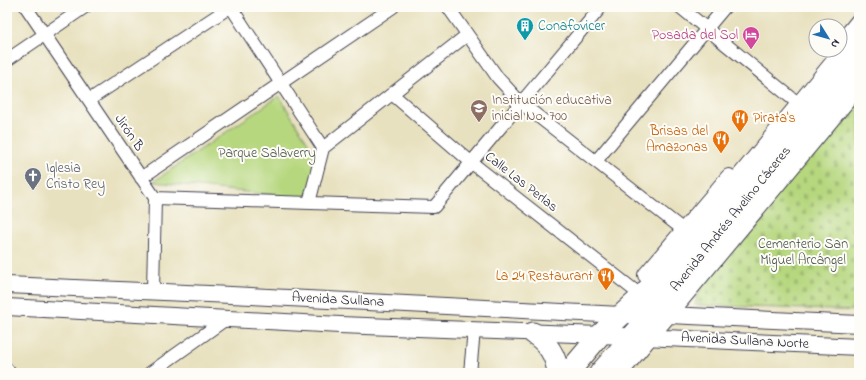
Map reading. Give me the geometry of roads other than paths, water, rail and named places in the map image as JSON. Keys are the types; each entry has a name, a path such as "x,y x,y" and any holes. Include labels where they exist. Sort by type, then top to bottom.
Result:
{"highway":[{"name":"Avenida Andrés Avelino Cáceres","path":"568,373 600,335 642,296 688,234 859,35"},
{"name":"Avenida Andrés Avelino Cáceres","path":"600,373 640,337 660,314 859,62"},
{"path":"533,333 549,346 554,355 558,373"}],"main road":[{"path":"848,34 859,21"},
{"name":"Avenida Andrés Avelino Cáceres","path":"621,315 634,290 688,234 828,58"},
{"name":"Avenida Andrés Avelino Cáceres","path":"660,314 859,86"},
{"name":"Avenida Sullana","path":"7,285 575,313 621,315 660,314"},
{"path":"226,319 231,295"},
{"name":"Avenida Sullana","path":"7,307 226,319 640,337"},
{"path":"575,313 578,316 580,323 576,334"},
{"name":"Avenida Sullana Norte","path":"660,314 859,324"},
{"name":"Avenida Andrés Avelino Cáceres","path":"620,373 640,337"},
{"name":"Avenida Sullana Norte","path":"640,337 859,347"}],"street":[{"name":"Jirón B","path":"26,7 155,198"},
{"path":"7,60 85,7"},
{"path":"89,100 231,7 323,148"},
{"path":"141,178 393,7"},
{"path":"448,7 498,78 521,103 688,234"},
{"path":"153,292 155,198 434,207 601,7"},
{"path":"680,7 794,100"},
{"path":"596,161 725,7"},
{"path":"309,203 323,148 468,35"},
{"name":"Calle Las Perlas","path":"392,94 472,163 634,290"},
{"path":"150,373 226,319"},
{"path":"470,373 474,330"},
{"path":"7,369 10,373"}],"place":[{"name":"Conafovicer","path":"525,41"},
{"name":"Posada del Sol","path":"751,50"},
{"name":"Institución educativa inicial No. 700","path":"479,123"},
{"name":"Pirata's","path":"740,133"},
{"name":"Brisas del Amazonas","path":"721,154"},
{"name":"Iglesia Cristo Rey","path":"33,191"},
{"name":"La 24 Restaurant","path":"606,291"}],"park label":[{"name":"Parque Salaverry","path":"267,153"},
{"name":"Cementerio San Miguel Arcángel","path":"803,252"}]}
